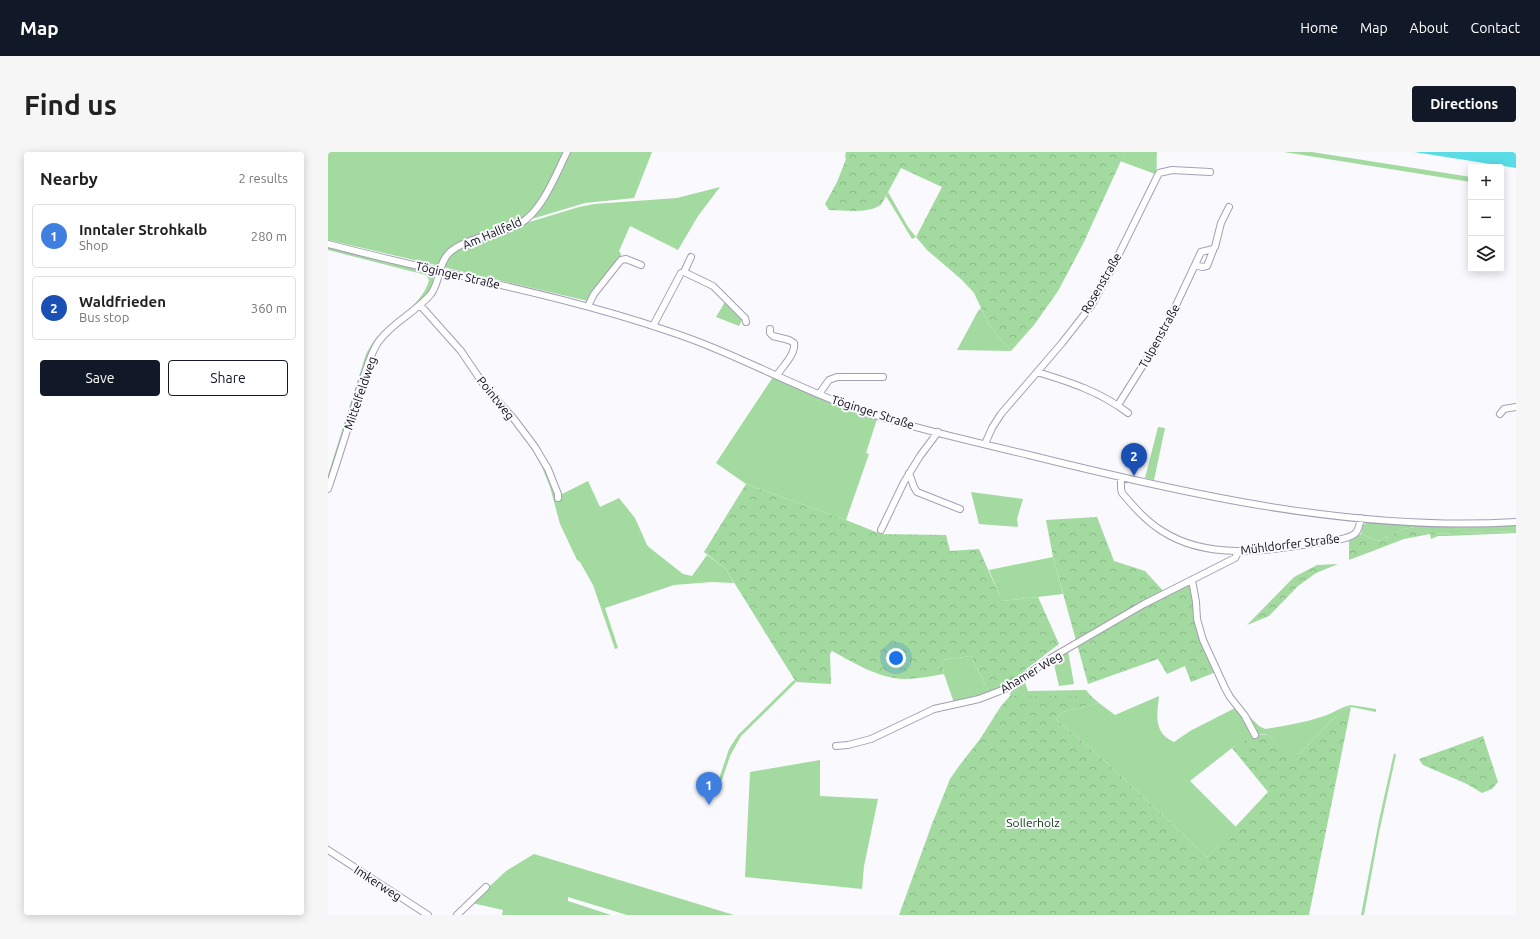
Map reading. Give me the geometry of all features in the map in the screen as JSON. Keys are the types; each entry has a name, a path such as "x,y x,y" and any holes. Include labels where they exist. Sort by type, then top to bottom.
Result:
{"street":[{"name":"Am Hallfeld","path":"440,272 446,258 454,250 464,244 519,224 528,217 545,194 567,152"},
{"name":"Rosenstraße","path":"985,444 992,428 1001,414 1077,324 1095,299 1159,173 1172,170 1210,172"},
{"path":"1196,265 1202,267 1207,266 1228,207"},
{"name":"Töginger Straße","path":"328,244 440,272 516,288 588,306 653,326 723,351 819,394 859,410 927,430"},
{"name":"Tulpenstraße","path":"1118,405 1162,335 1201,252 1214,248"},
{"path":"653,326 691,257"},
{"path":"588,306 594,294 621,260 626,259 641,265"},
{"name":"Mittelfeldweg","path":"328,489 367,366 374,350 382,337 420,305 434,289 440,272"},
{"path":"684,272 713,286 745,318 746,322"},
{"name":"Pointweg","path":"420,305 461,351 486,388 535,447 548,469 558,494 558,498"},
{"path":"770,329 772,336 792,341 795,346 794,351 777,375"},
{"path":"1037,372 1075,383 1097,393 1118,405 1128,413"},
{"name":"Töginger Straße","path":"819,394 829,380 837,377 883,377"},
{"path":"1500,414 1504,409 1516,408"},
{"name":"Mühldorfer Straße","path":"927,430 1121,478 1258,504 1360,518 1450,524 1516,522"},
{"path":"881,530 898,492 909,473 938,432"},
{"path":"909,473 917,492 960,509"},
{"name":"Mühldorfer Straße","path":"1121,478 1122,493 1137,510 1162,531 1175,538 1208,548 1239,551 1308,544 1353,536 1357,532 1360,518"},
{"name":"Ahamer Weg","path":"836,746 848,745 871,739 934,709 979,698 1003,690 1019,682 1051,658 1144,604 1236,558 1239,551"},
{"path":"1192,580 1197,619 1203,640 1225,688 1245,716 1255,735"},
{"name":"Imkerweg","path":"328,850 428,915"},
{"path":"457,915 486,887"}],"green space":[{"path":"328,152 565,152 541,199 530,213 515,224 479,236 461,244 452,251 440,266 328,240"},
{"path":"568,152 652,152 634,198 585,203 525,221 536,211"},
{"path":"846,152 1125,152 1083,244 1058,291 1034,325 1011,351 989,325 974,293 962,280 927,250 916,237 942,187 901,168 881,205 862,211 829,210 825,204 837,182 846,159"},
{"path":"1125,152 1157,152 1157,166 1155,174 1120,161"},
{"path":"1284,152 1312,152 1468,177 1468,182"},
{"path":"720,187 698,216 678,250 630,226 619,251 621,254 620,259 588,301 443,267 456,250 513,227 579,207 594,204 677,198"},
{"path":"888,192 908,227 916,237 912,239 886,196"},
{"path":"328,247 428,272 433,278 432,287 416,306 379,338 328,481 328,475 366,354 376,338 414,305 425,289 429,280 426,275 328,250"},
{"path":"726,300 743,318 739,326 716,317"},
{"path":"981,308 989,325 1011,351 957,350"},
{"path":"773,377 833,404 877,419 866,453 869,454 846,520 746,484 716,463"},
{"path":"487,392 519,427 535,449 560,495 588,481 600,507 619,498 635,518 647,545 683,574 692,576 707,555 725,568 734,583 712,582 674,585 605,608 618,648 615,649 593,585 580,562 577,560 560,524 550,487 542,467 528,442"},
{"path":"1158,427 1165,428 1154,480 1145,478"},
{"path":"746,484 881,534 946,535 950,551 979,549 1002,601 1038,597 1059,644 1025,670 1023,677 990,694 971,656 942,660 944,674 904,679 876,673 832,651 830,654 831,684 796,682 725,568 704,552"},
{"path":"971,492 1023,499 1017,519 1018,527 979,524"},
{"path":"1097,517 1114,561 1145,571 1167,595 1187,585 1191,587 1196,616 1216,672 1191,682 1185,666 1167,674 1158,659 1088,684 1053,557 1046,520"},
{"path":"1368,522 1428,525 1403,529 1378,541 1361,534 1363,525"},
{"path":"1428,525 1516,525 1516,531 1430,534 1404,539 1349,560 1349,541 1361,534 1378,541 1403,529"},
{"path":"1516,531 1516,533 1438,536 1431,539 1430,534"},
{"path":"1053,557 1063,594 1002,601 989,570"},
{"path":"1338,564 1316,573 1298,586 1269,616 1247,625 1294,577 1317,565"},
{"path":"1068,651 1074,684 1059,686 1053,660"},
{"path":"971,656 990,694 954,703 944,674 942,660"},
{"path":"794,680 796,682 741,736 730,756 722,780 718,782 729,749 738,735"},
{"path":"1024,680 1028,691 1086,690 1091,696 1010,696 1013,689"},
{"name":"Sollerholz","path":"1010,696 1091,696 1099,703 1063,712 1056,719 1106,762 1207,857 1268,792 1232,748 1249,738 1263,734 1268,735 1287,751 1291,753 1300,753 1337,715 1340,710 1351,707 1309,915 899,915 950,779 980,739 1001,706"},
{"path":"1159,696 1157,717 1159,728 1167,738 1174,742 1190,731 1237,707 1255,736 1232,748 1190,781 1236,827 1207,857 1106,762 1056,719 1063,712 1099,703 1115,715"},
{"path":"1351,705 1376,709 1376,712 1351,707 1340,710 1337,715 1300,753 1295,754 1282,748 1268,735 1257,735 1243,710 1259,726 1265,729 1325,716 1343,707"},
{"path":"1483,736 1498,782 1492,789 1482,793 1467,784 1423,765 1419,759"},
{"path":"1394,753 1396,755 1379,833 1364,915 1361,915 1379,820"},
{"path":"820,760 820,796 878,799 864,866 862,889 745,877 750,772"},
{"path":"534,854 734,915 627,915 568,897 568,901 611,915 502,915 503,910 472,903 506,871"}],"water":[{"path":"1414,152 1516,152 1516,168 1504,166 1504,164 1490,164"}],"place":[{"name":"Waldfrieden","path":"1134,476"},
{"name":"Inntaler Strohkalb","path":"709,805"}]}
